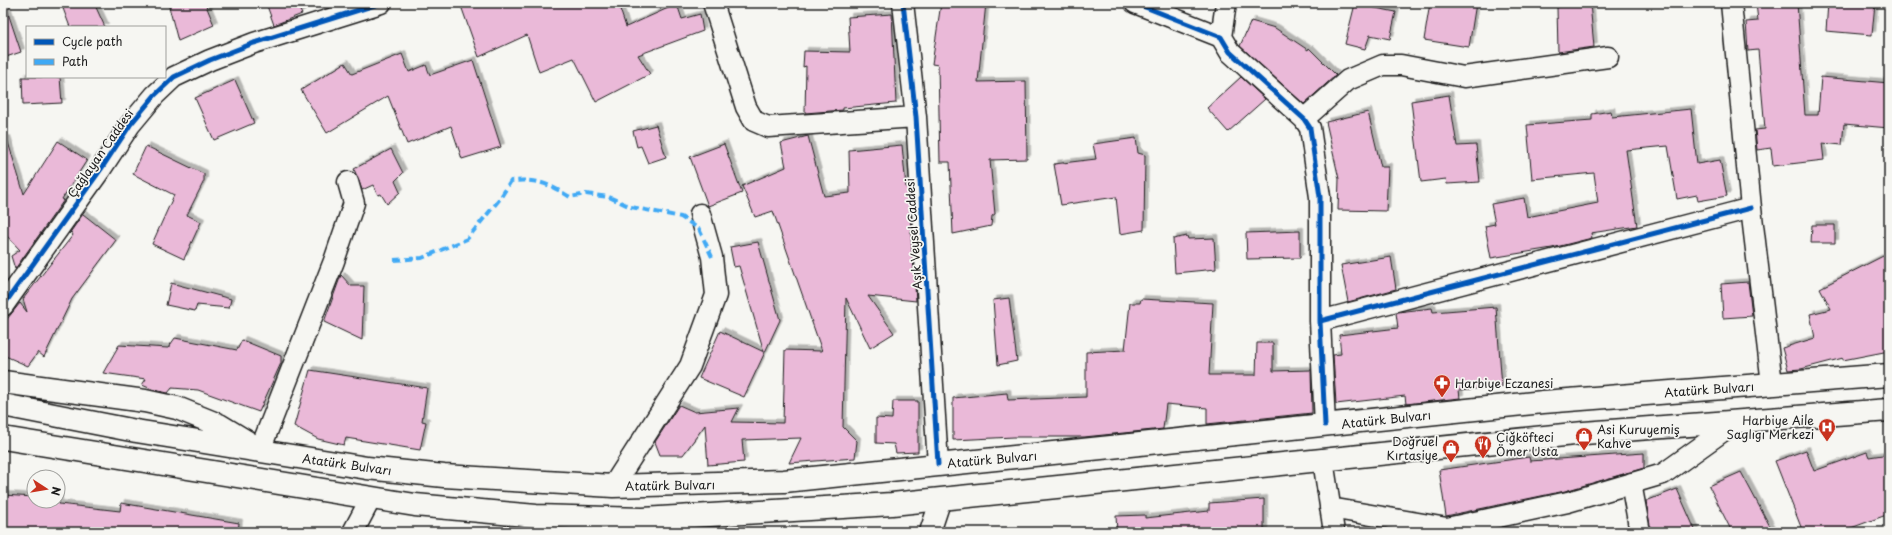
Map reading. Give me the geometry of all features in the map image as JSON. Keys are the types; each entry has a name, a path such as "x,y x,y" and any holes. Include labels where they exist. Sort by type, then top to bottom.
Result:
{"highway":[{"name":"Atatürk Bulvarı","path":"3,405 136,431 407,472 540,483 647,486 784,481 1543,402 1889,375"},
{"path":"3,382 145,401 177,408 219,425 260,450"},
{"path":"3,438 415,505 536,516 648,519 799,510 941,499 1584,433 1889,410"},
{"path":"1323,460 1325,425"},
{"path":"647,486 648,519"}],"street":[{"name":"Çağlayan Caddesi","path":"3,306 101,169 130,125 155,95 174,78 210,60 254,43 381,3"},
{"path":"713,3 746,107 754,121 768,127 916,117"},
{"name":"Aşık Veysel Caddesi","path":"903,3 916,117 938,464"},
{"path":"1135,3 1221,37 1230,52 1304,119 1310,128 1320,197 1320,321 1325,425"},
{"path":"1221,37 1226,3"},
{"path":"1731,3 1751,208 1772,384"},
{"path":"1304,119 1348,80 1383,65 1401,65 1464,77 1608,58"},
{"path":"260,450 334,261 354,203 348,182"},
{"path":"1320,321 1751,208"},
{"path":"614,486 690,366 716,295 712,257 700,214"},
{"path":"1330,508 1447,528 1568,502 1663,474 1736,421"},
{"path":"1323,460 1334,532"},
{"path":"1631,484 1640,532"},
{"path":"353,532 371,498"},
{"path":"930,532 941,499"}],"building":[{"path":"61,3 94,3 105,26 70,26"},
{"path":"168,3 205,3 214,25 178,41"},
{"path":"266,3 295,3 302,14 274,25"},
{"path":"460,3 618,3 626,27 677,4 682,19 700,14 703,31 638,55 650,74 596,102 574,58 539,72 527,35 479,57"},
{"path":"941,3 986,3 978,82 1026,81 1027,159 990,160 995,214 992,216 991,226 953,234 950,162 940,162 938,65 932,64"},
{"path":"1430,3 1459,7 1460,3 1476,3 1469,47 1424,40"},
{"path":"1590,3 1594,47 1558,52 1557,7"},
{"path":"1756,3 1797,3 1805,115 1818,115 1821,77 1889,83 1889,128 1844,124 1842,145 1822,143 1824,160 1773,166 1771,148 1757,150 1755,130 1765,129 1758,50 1748,51 1746,22 1758,21"},
{"path":"1828,3 1875,3 1872,35 1826,31"},
{"path":"1355,4 1396,12 1390,39 1370,35 1365,49 1345,44"},
{"path":"3,7 6,7 21,52 3,58"},
{"path":"892,14 896,103 805,113 806,66 803,67 804,51 850,52 848,17"},
{"path":"1251,21 1275,28 1308,50 1309,48 1336,75 1304,104 1240,46"},
{"path":"402,54 409,72 426,65 430,75 473,60 501,147 462,159 451,126 407,144 388,96 327,133 301,90 345,63 352,74"},
{"path":"22,77 60,78 62,103 23,105"},
{"path":"1241,77 1265,99 1228,132 1207,108"},
{"path":"235,80 254,123 214,140 195,98"},
{"path":"1449,95 1457,146 1476,145 1480,182 1447,184 1446,179 1421,182 1411,101"},
{"path":"1691,109 1697,164 1720,160 1727,196 1698,201 1697,195 1677,199 1668,146 1626,150 1637,226 1591,233 1592,238 1552,248 1491,258 1485,226 1495,224 1491,204 1524,198 1527,217 1598,203 1594,173 1532,179 1527,125 1592,120 1592,114 1611,111 1612,117"},
{"path":"1368,112 1381,167 1388,167 1386,211 1338,210 1339,179 1326,122"},
{"path":"656,125 666,157 648,163 641,146 637,147 633,131"},
{"path":"808,136 824,196 850,193 849,150 902,145 906,187 909,187 912,257 916,301 868,296 894,333 870,348 846,298 843,427 857,441 855,458 789,463 801,438 742,440 744,462 708,465 705,425 683,455 660,455 655,442 679,405 695,412 739,408 732,422 783,423 785,350 822,351 773,211 755,217 742,186 786,167 781,143"},
{"path":"1136,138 1138,153 1145,155 1144,230 1120,234 1116,197 1061,205 1054,164 1096,159 1093,144"},
{"path":"7,139 24,194 58,141 87,160 62,199 64,200 15,269 11,256 20,250 5,234 3,227 3,140"},
{"path":"724,144 742,193 708,206 690,157"},
{"path":"146,146 204,174 204,181 187,215 201,222 184,259 152,244 174,195 133,174"},
{"path":"391,149 403,173 395,181 400,192 387,204 381,194 378,195 373,185 362,190 354,169"},
{"path":"83,214 116,240 72,299 44,357 38,352 28,366 3,355 3,324 20,303 27,312 23,299 73,235 71,232 69,234"},
{"path":"1812,225 1835,225 1835,243 1811,243"},
{"path":"1300,231 1300,258 1247,259 1246,233"},
{"path":"1187,236 1188,239 1214,238 1216,269 1175,273 1173,239"},
{"path":"758,242 780,320 744,397 699,378 720,331 764,352 739,266 734,267 730,247"},
{"path":"1889,253 1889,351 1843,360 1843,358 1801,369 1788,370 1782,348 1815,338 1810,314 1831,309 1820,288"},
{"path":"1391,257 1396,289 1348,302 1341,265"},
{"path":"341,275 351,286 364,286 362,340 324,322"},
{"path":"1748,282 1752,316 1723,318 1721,284"},
{"path":"171,283 231,299 229,308 197,305 195,311 166,305"},
{"path":"1009,298 1017,361 998,365 993,300"},
{"path":"1141,299 1213,303 1209,375 1256,375 1257,343 1273,343 1273,371 1311,370 1312,413 1207,424 1207,408 1166,404 1163,429 1084,437 1014,437 953,440 953,398 1007,393 1008,400 1086,397 1086,352 1125,350 1130,303 1140,303"},
{"path":"1496,307 1502,387 1459,390 1460,398 1406,404 1405,396 1336,404 1333,355 1341,354 1339,335 1398,328 1396,313 1398,312 1432,308 1433,312"},
{"path":"175,338 237,350 242,340 281,356 281,363 259,412 198,390 172,388 168,393 154,390 142,385 146,379 103,373 119,345 168,348"},
{"path":"310,370 427,388 422,421 426,422 420,450 346,438 344,445 318,439 294,426"},
{"path":"893,401 918,401 918,452 896,453 894,444 876,443 876,418 892,419"},
{"path":"1806,450 1814,471 1867,452 1869,457 1889,454 1889,514 1840,532 1803,532 1775,461"},
{"path":"1644,453 1644,468 1565,491 1446,516 1439,470 1529,457 1530,461"},
{"path":"1741,472 1773,532 1732,532 1709,486"},
{"path":"1677,489 1696,532 1651,532 1646,501"},
{"path":"3,495 26,496 26,509 66,509 66,505 120,511 121,503 239,523 238,532 3,532"},
{"path":"1264,499 1264,532 1117,532 1116,516 1145,515 1145,518 1209,511 1209,503"}],"marked path":[{"path":"394,260 422,258 467,239 499,200 511,181 535,181 555,188 570,197 586,194 609,197 631,207 681,217 699,229 712,257"}],"cycle path":[{"path":"3,306 101,169 130,125 155,95 174,77 210,60 254,43 381,3"},
{"path":"903,3 916,117 938,464"},
{"path":"1135,3 1221,37 1230,52 1304,119 1310,128 1320,197 1320,321 1325,425"},
{"path":"1320,321 1751,208"}],"place":[{"name":"Harbiye Eczanesi","path":"1442,398"},
{"name":"Harbiye Aile Saglıgı Merkezi","path":"1827,442"},
{"name":"Asi Kuruyemiş Kahve","path":"1584,451"},
{"name":"Çiğköfteci Ömer Usta","path":"1483,459"},
{"name":"Doğruel Kırtasiye","path":"1451,463"}]}
